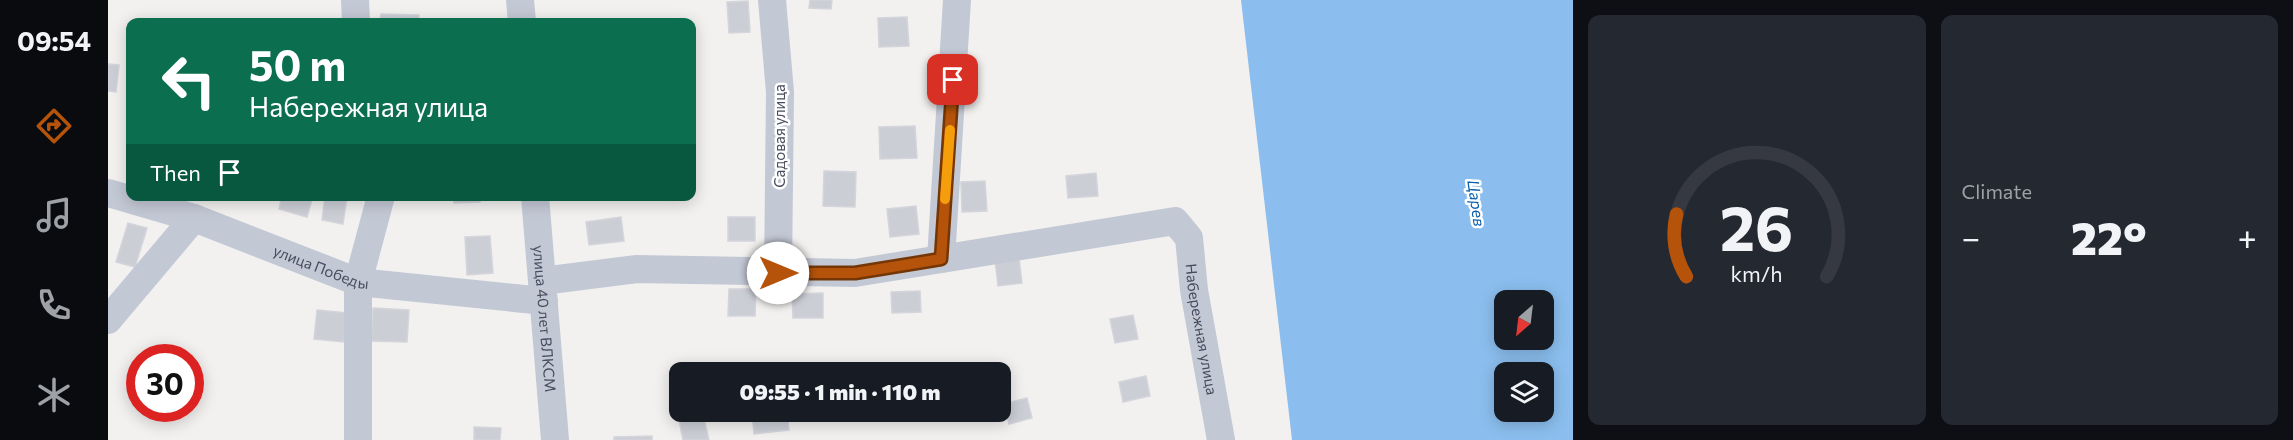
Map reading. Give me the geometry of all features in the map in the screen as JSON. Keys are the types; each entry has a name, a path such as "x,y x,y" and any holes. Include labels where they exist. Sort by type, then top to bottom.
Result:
{"street":[{"path":"355,0 356,18"},
{"path":"520,0 522,18"},
{"name":"Садовая улица","path":"772,0 780,92 778,273"},
{"path":"941,259 957,0"},
{"name":"улица Победы","path":"108,193 126,198"},
{"name":"улица Победы","path":"136,201 194,218 358,282 543,291 638,268 855,273 1175,221"},
{"path":"358,440 358,282 380,201"},
{"name":"улица 40 лет ВЛКСМ","path":"536,201 555,440"},
{"path":"108,320 194,218"},
{"name":"Набережная улица","path":"1175,221 1189,238 1194,290 1221,440"}],"water":[{"name":"Царев","path":"1241,0 1573,0 1573,440 1292,440"}],"building":[{"path":"810,0 832,0 831,9 809,8"},
{"path":"748,1 750,32 729,33 727,2"},
{"path":"381,14 419,15 419,18 380,18"},
{"path":"907,17 909,46 879,47 878,18"},
{"path":"108,64 119,65 116,92 108,91"},
{"path":"915,126 917,158 880,159 879,127"},
{"path":"824,171 856,172 855,207 823,206"},
{"path":"1096,173 1098,196 1068,198 1066,176"},
{"path":"985,181 987,211 962,212 961,182"},
{"path":"281,201 312,201 307,217 279,209"},
{"path":"324,201 346,201 343,224 322,220"},
{"path":"454,201 480,201 480,202 454,203"},
{"path":"916,206 919,234 890,237 887,209"},
{"path":"621,217 624,241 589,245 586,222"},
{"path":"728,217 755,217 755,241 728,241"},
{"path":"128,223 147,228 135,267 116,262"},
{"path":"490,236 493,273 467,275 465,237"},
{"path":"1019,258 1022,283 998,286 995,260"},
{"path":"729,289 756,289 755,316 728,316"},
{"path":"920,291 921,312 892,313 891,292"},
{"path":"823,293 823,318 793,318 792,294"},
{"path":"373,308 409,310 407,342 371,341"},
{"path":"317,310 347,313 344,342 314,339"},
{"path":"1133,315 1138,339 1115,343 1110,319"},
{"path":"1146,376 1150,396 1123,402 1119,382"},
{"path":"1027,398 1032,418 1009,424 1011,422 1011,402"},
{"path":"679,422 705,422 709,440 683,440"},
{"path":"753,422 788,422 789,430 754,434"},
{"path":"474,427 501,428 500,440 474,440"},
{"path":"652,436 652,440 614,440 614,437"}],"slow traffic":[{"path":"945,199 950,130"}],"route":[{"path":"778,273 855,273 941,259 953,80"}]}
